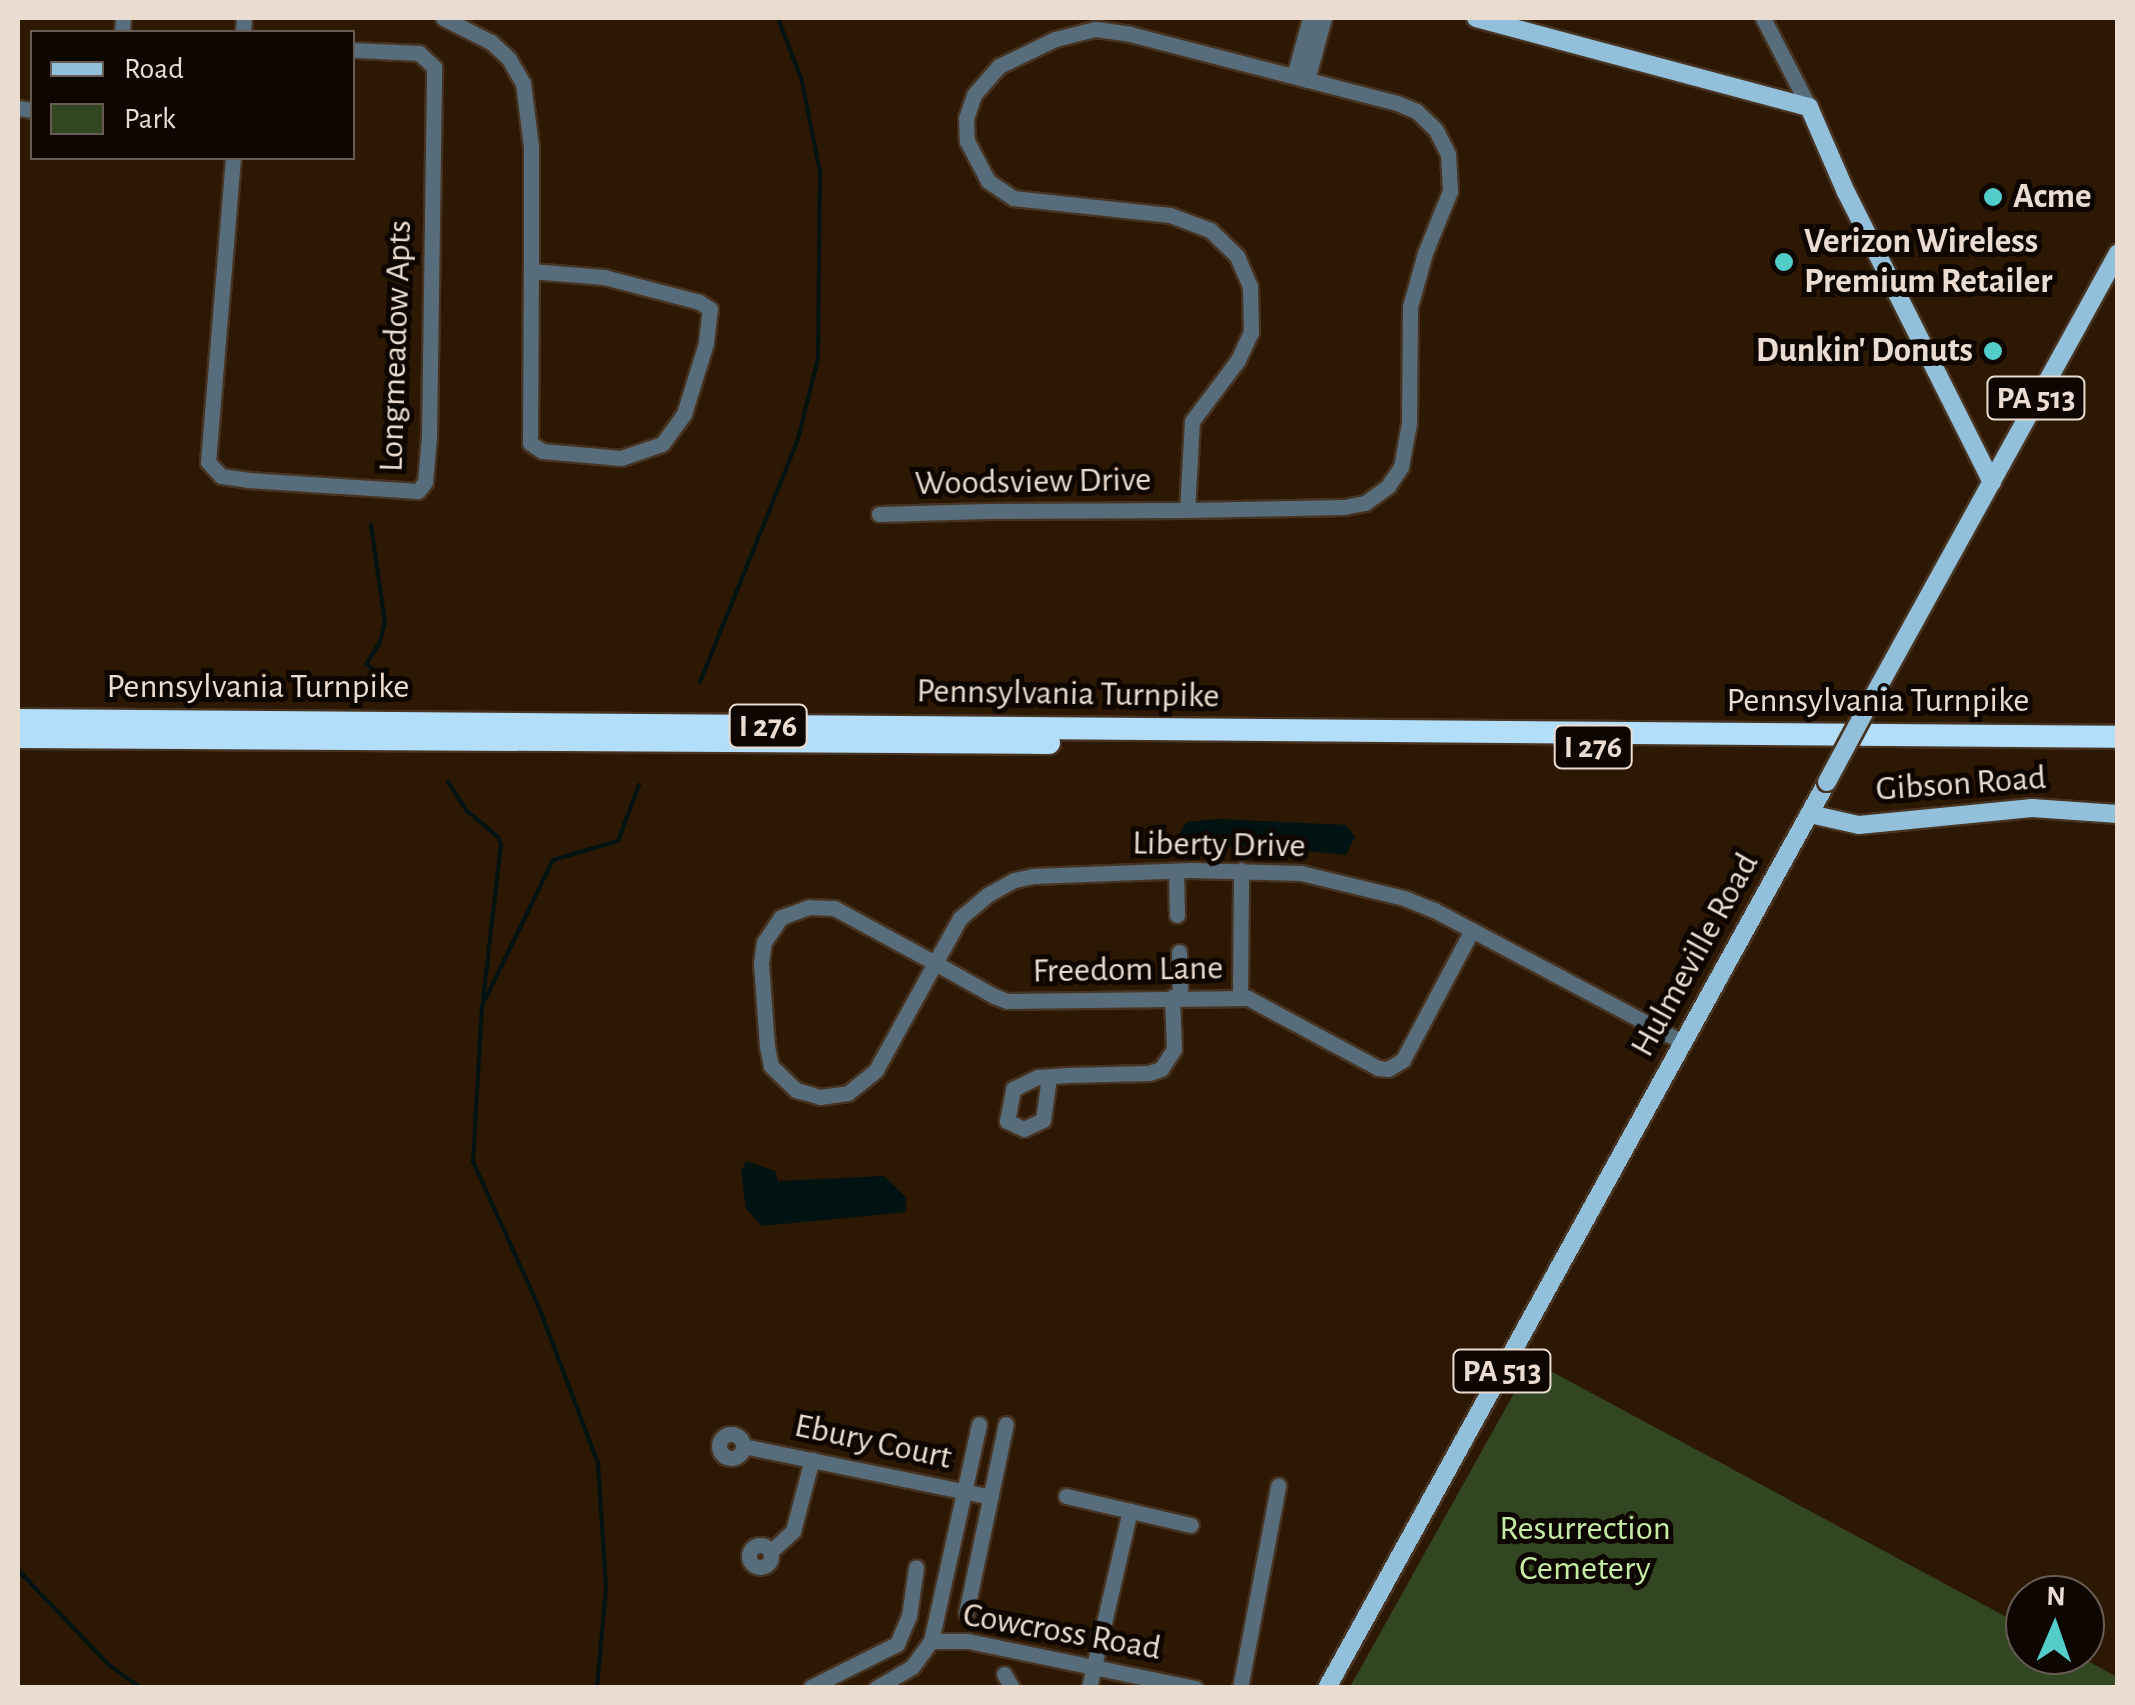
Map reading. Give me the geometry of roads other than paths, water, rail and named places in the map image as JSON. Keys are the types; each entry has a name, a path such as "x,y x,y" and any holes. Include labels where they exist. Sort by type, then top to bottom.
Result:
{"highway":[{"name":"Pennsylvania Turnpike","path":"18,720 2118,737"},
{"name":"Pennsylvania Turnpike","path":"18,736 2118,752"}],"main road":[{"path":"1476,18 1810,106 1846,192 1992,482"},
{"name":"Hulmeville Road","path":"1327,1688 2118,253"},
{"name":"Gibson Road","path":"1810,814 1859,825 2002,810 2118,814"}],"street":[{"path":"444,18 491,42 510,58 523,84 530,146 530,443 542,451 621,458 662,444 684,414 706,344 710,309 699,302 604,278 531,271"},
{"path":"1301,78 1310,18"},
{"path":"1301,78 1324,18"},
{"path":"1764,18 1810,106"},
{"name":"Woodsview Drive","path":"879,514 1188,510 1355,506 1388,486 1406,454 1410,307 1425,253 1450,191 1448,154 1436,130 1416,110 1131,34 1086,30 999,66 981,84 969,106 970,152 988,181 1028,202 1170,215 1198,224 1220,236 1244,270 1253,299 1252,332 1238,360 1192,421 1188,510"},
{"name":"Longmeadow Apts","path":"234,160 208,462 221,476 248,480 418,491 425,482 429,437 434,67 419,53 355,50"},
{"path":"1240,997 1241,870"},
{"path":"1176,871 1178,916"},
{"name":"Liberty Drive","path":"935,963 834,908 808,908 781,917 764,942 761,962 767,1046 772,1066 782,1081 820,1097 836,1097 859,1087 876,1070 935,963 972,906 1014,880 1176,871 1301,873 1368,886 1434,910 1684,1043"},
{"name":"Freedom Lane","path":"935,963 1008,1001 1240,997 1273,1008 1378,1068 1396,1067 1472,930"},
{"path":"1049,1076 1161,1068 1174,1049 1179,952"},
{"path":"931,1642 979,1424"},
{"path":"966,1613 1006,1424"},
{"name":"Ebury Court","path":"743,1446 991,1498"},
{"path":"771,1551 785,1542 798,1519 812,1459"},
{"path":"1240,1688 1278,1486"},
{"path":"1066,1496 1191,1525"},
{"path":"1092,1687 1130,1512"},
{"path":"810,1687 884,1654 905,1630 916,1568"},
{"name":"Cowcross Road","path":"874,1688 912,1667 931,1642 987,1642 1195,1688"},
{"path":"860,1666 874,1688"}],"waterway":[{"path":"700,682 798,439 818,358 820,172 802,81 778,18"},
{"path":"371,525 385,623 380,642 366,664 385,678"},
{"path":"448,782 466,810 501,844 483,1000"},
{"path":"597,1688 606,1587 598,1463 538,1305 473,1162 482,1006 553,860 618,841 639,785"},
{"path":"18,1570 109,1665 141,1688"}],"place":[{"name":"Acme","path":"1993,197"},
{"name":"Verizon Wireless Premium Retailer","path":"1784,262"},
{"name":"Dunkin' Donuts","path":"1993,351"}],"park label":[{"name":"Resurrection Cemetery","path":"1585,1549"}]}
